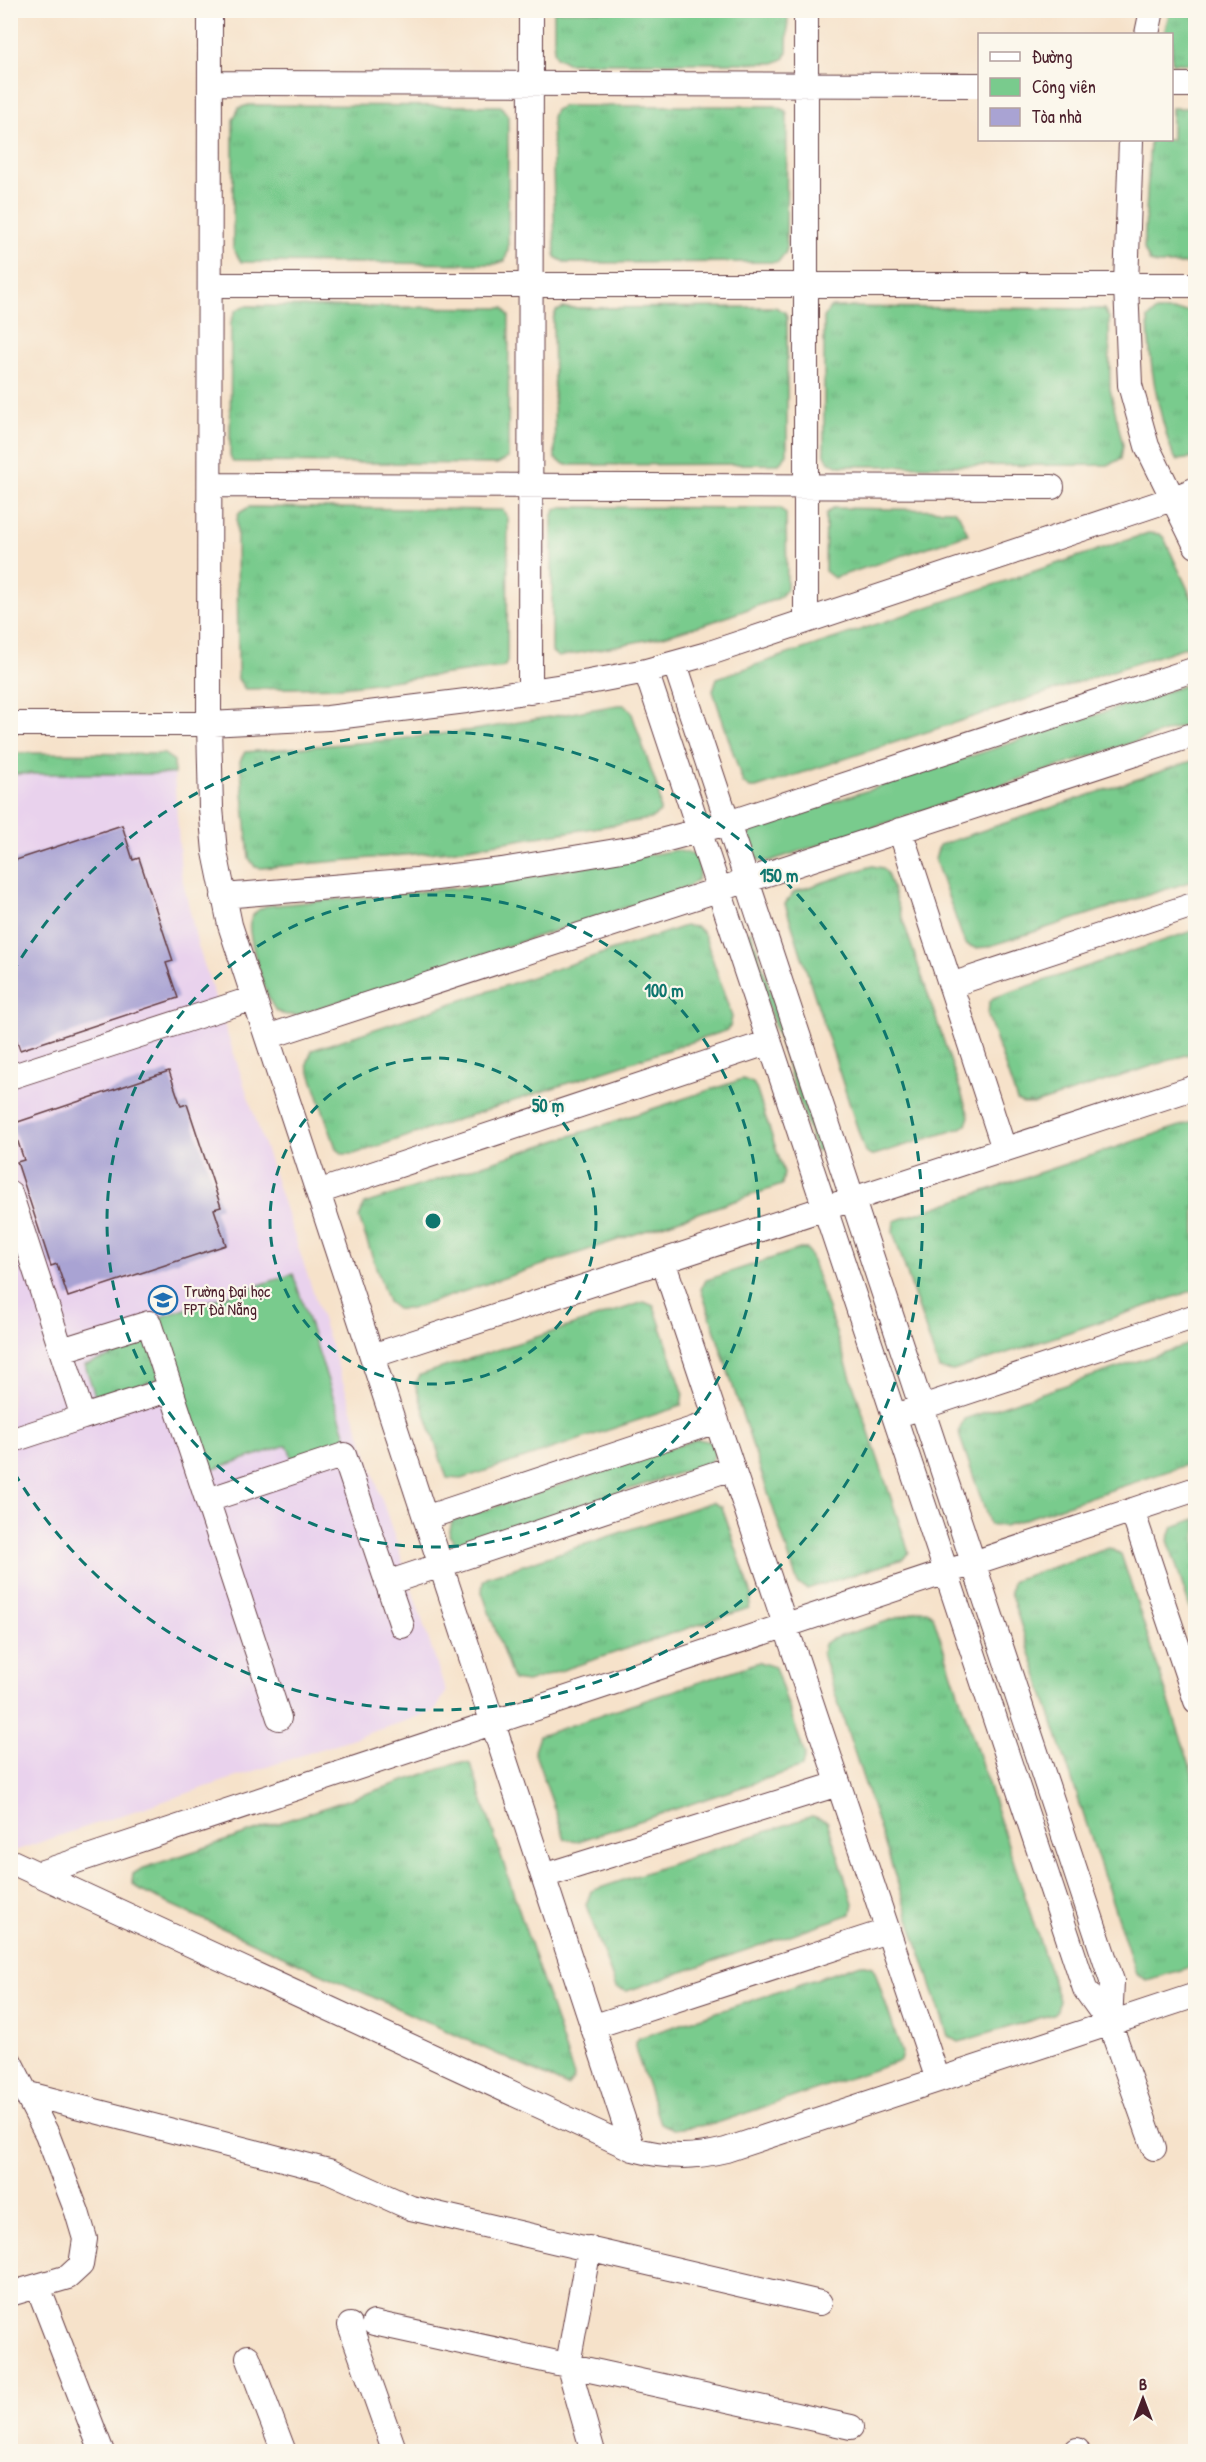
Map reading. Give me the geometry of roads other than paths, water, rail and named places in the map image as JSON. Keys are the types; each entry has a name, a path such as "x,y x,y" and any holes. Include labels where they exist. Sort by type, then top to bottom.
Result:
{"street":[{"path":"210,10 209,724 211,808 223,896 254,998 633,2149"},
{"path":"530,692 531,10"},
{"path":"806,10 806,620"},
{"path":"1147,33 1152,10"},
{"path":"210,83 978,85"},
{"path":"1173,85 1196,85"},
{"path":"1131,141 1126,285 1128,363 1134,404 1147,446 1196,546"},
{"path":"210,285 1196,285"},
{"path":"210,485 1052,487"},
{"path":"10,724 209,724 328,718 530,692 646,671 675,664 1172,499 1196,489"},
{"path":"675,664 1112,1981 1110,2024"},
{"path":"223,896 347,887 502,870 634,848 728,823 1196,669"},
{"path":"646,671 1085,1989 1110,2024 1154,2148"},
{"path":"267,1037 1196,734"},
{"path":"900,830 1004,1149"},
{"path":"951,985 1196,904"},
{"path":"10,1077 254,998"},
{"path":"318,1192 770,1042"},
{"path":"372,1356 1196,1087"},
{"path":"10,1193 83,1417"},
{"path":"663,1261 938,2080"},
{"path":"894,1416 1196,1316"},
{"path":"62,1350 149,1323 279,1718"},
{"path":"10,1441 171,1389"},
{"path":"425,1518 717,1421"},
{"path":"208,1500 344,1455 402,1626"},
{"path":"387,1583 732,1468"},
{"path":"37,1874 1196,1489"},
{"path":"1132,1510 1190,1665 1196,1701"},
{"path":"543,1876 838,1784"},
{"path":"12,1862 633,2149 668,2157 707,2155 1196,1995"},
{"path":"592,2027 887,1931"},
{"path":"10,2062 29,2094 47,2134 85,2239 85,2253 81,2265 69,2277 10,2294"},
{"path":"29,2094 329,2171 411,2208 820,2303"},
{"path":"47,2134 52,2121 63,2111 76,2106"},
{"path":"589,2248 568,2364 593,2451"},
{"path":"38,2287 102,2451"},
{"path":"395,2451 362,2324 568,2364 851,2427"},
{"path":"248,2357 284,2451"}],"place":[{"name":"Trường Đại học FPT Đà Nẵng","path":"163,1300"}]}
